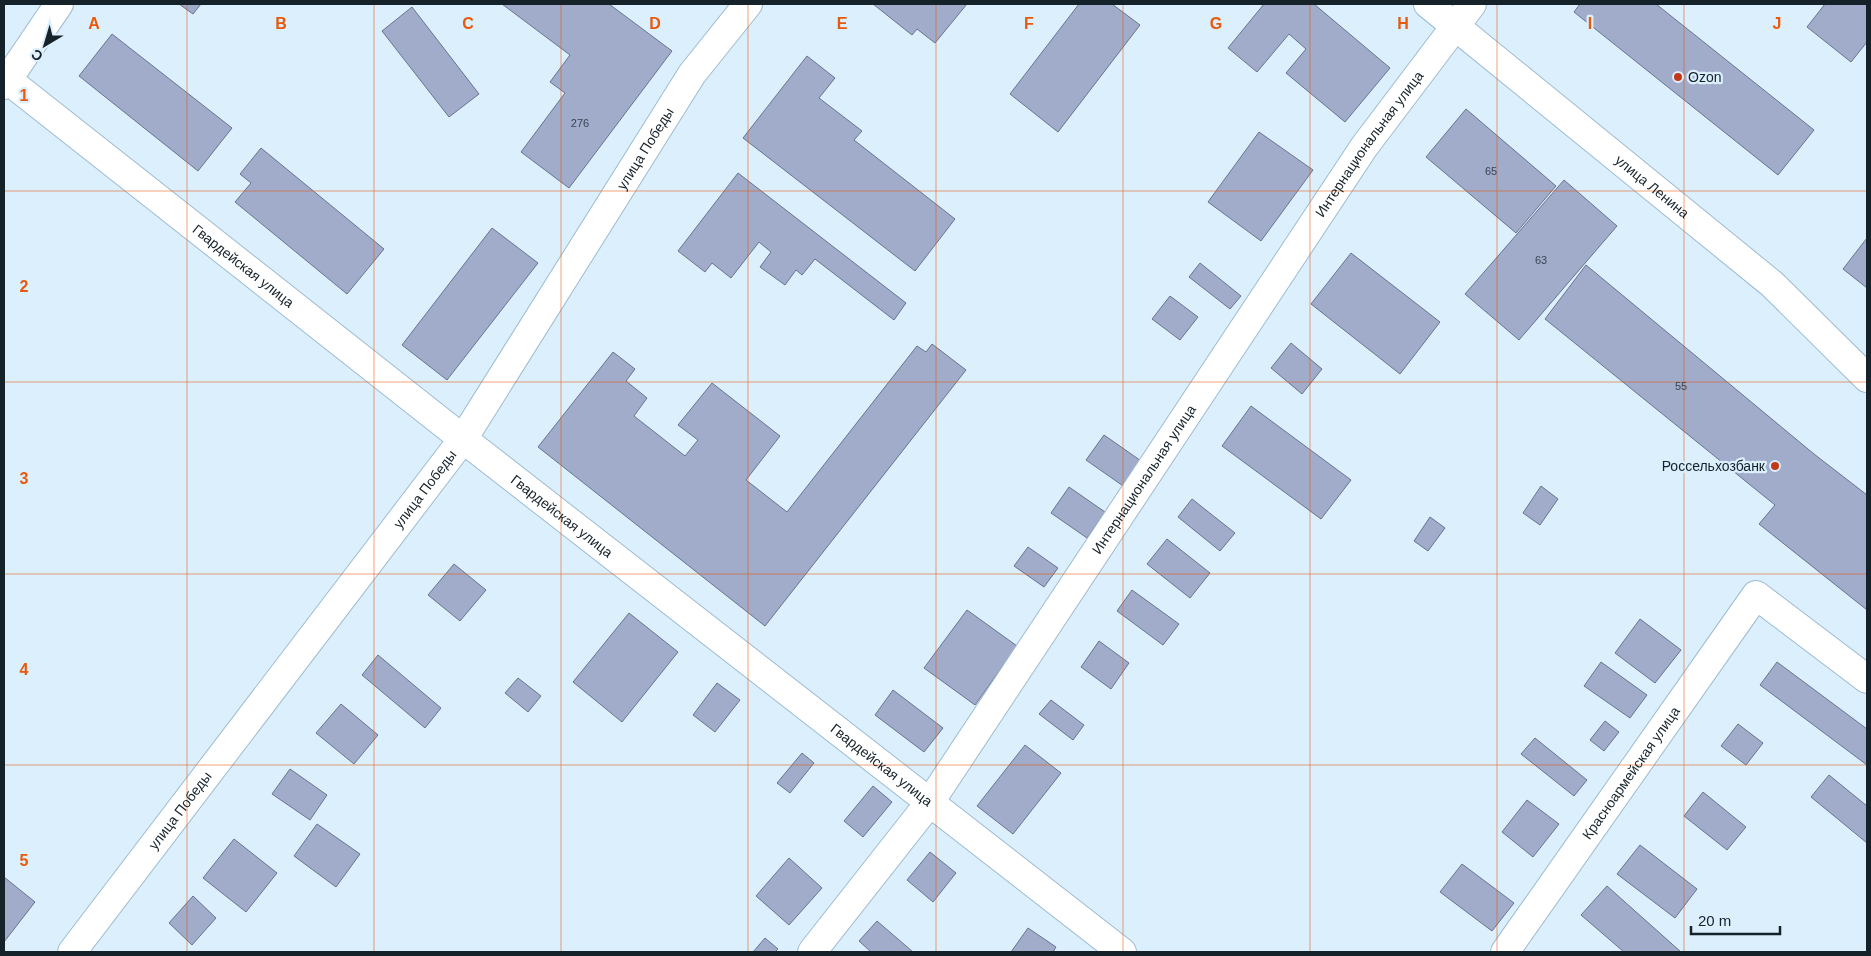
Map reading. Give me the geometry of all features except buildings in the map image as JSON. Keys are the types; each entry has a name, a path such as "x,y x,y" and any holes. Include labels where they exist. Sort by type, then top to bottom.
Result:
{"street":[{"path":"5,81 59,4"},
{"name":"улица Победы","path":"72,952 463,439 692,74 748,4"},
{"name":"улица Ленина","path":"1428,4 1772,284 1867,378"},
{"name":"Интернациональная улица","path":"812,952 930,802 1364,146 1472,4"},
{"name":"Гвардейская улица","path":"5,81 1122,952"},
{"name":"Красноармейская улица","path":"1505,952 1756,595 1867,679"}],"place":[{"name":"Ozon","path":"1678,77"},
{"name":"Россельхозбанк","path":"1775,466"}]}
